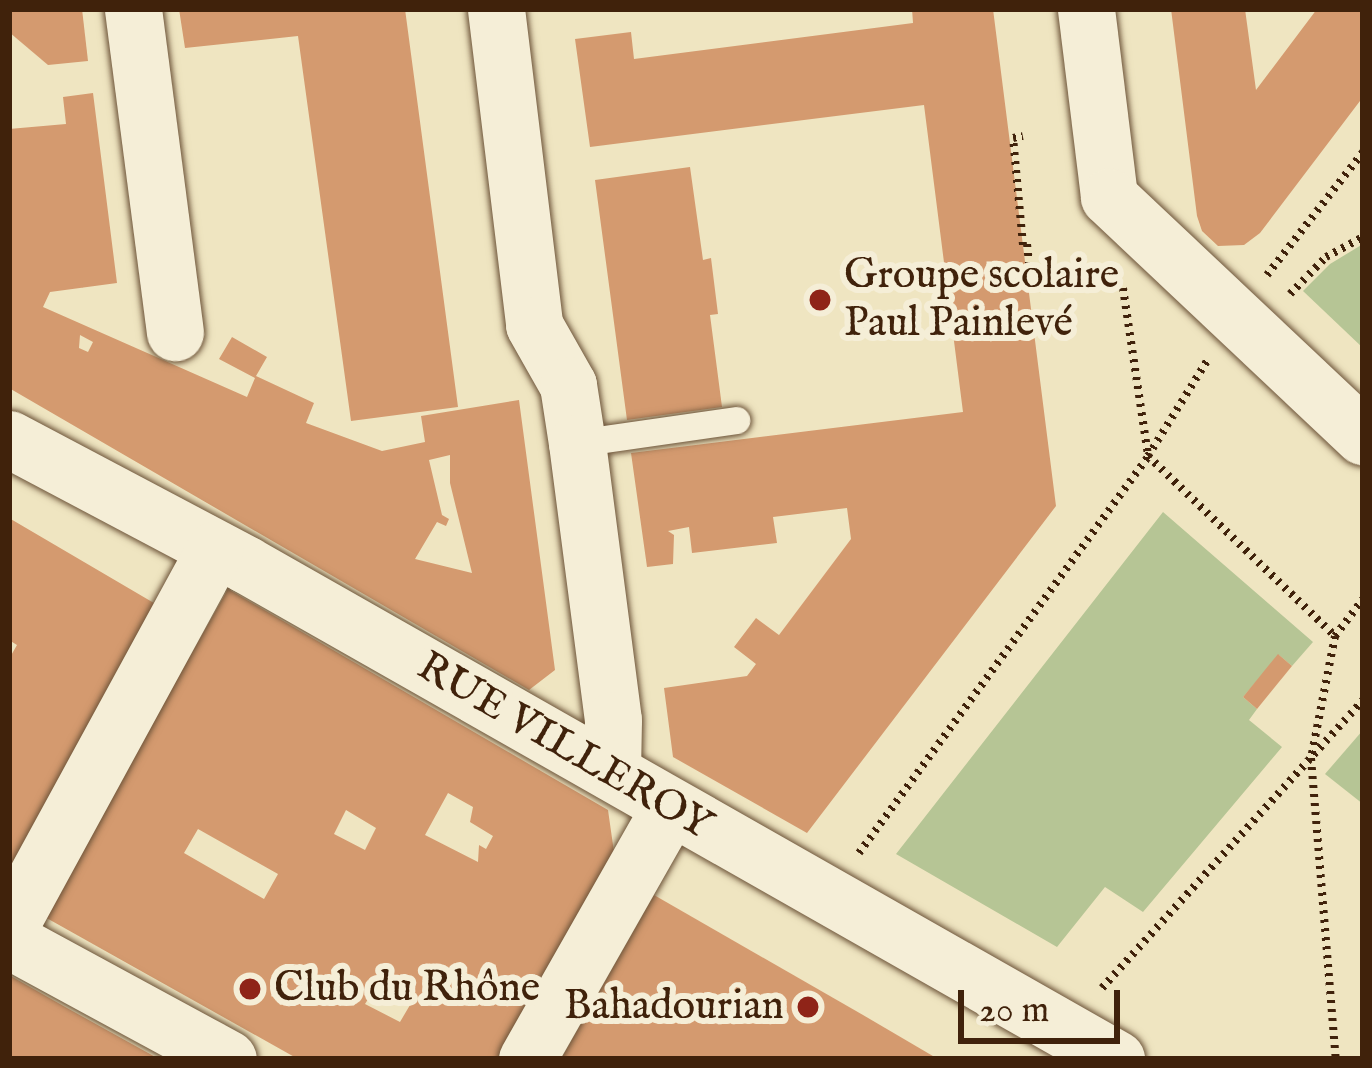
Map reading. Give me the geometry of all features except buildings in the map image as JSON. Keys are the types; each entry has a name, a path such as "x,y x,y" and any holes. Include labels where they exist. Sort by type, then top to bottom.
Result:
{"street":[{"path":"133,9 175,332"},
{"path":"496,9 534,325 568,386 577,443 613,720 612,772"},
{"path":"1085,9 1109,197 1363,436"},
{"name":"RUE VILLEROY","path":"9,439 612,772 826,897 1052,1044 1115,1059"},
{"path":"9,927 215,549"},
{"path":"527,1059 669,808"},
{"path":"9,940 229,1059"}],"lane":[{"path":"577,443 736,421"}],"path":[{"path":"1024,136 1013,138 1025,244 1030,271 1042,269"},
{"path":"826,897 1148,456 1233,317 1363,152"},
{"path":"1109,197 1148,456 1335,637"},
{"path":"1233,317 1288,296 1326,257 1363,237"},
{"path":"1336,1059 1311,758 1335,637 1363,599"},
{"path":"1052,1044 1363,700"}],"green space":[{"path":"1363,244 1363,348 1303,291 1330,264"},
{"path":"1163,512 1313,642 1292,666 1279,655 1243,697 1257,709 1249,720 1282,747 1143,912 1105,887 1057,947 896,854"},
{"path":"1363,730 1363,804 1325,774"}],"place":[{"name":"Groupe scolaire Paul Painlevé","path":"820,300"},
{"name":"Club du Rhône","path":"250,989"},
{"name":"Bahadourian","path":"808,1007"}]}
